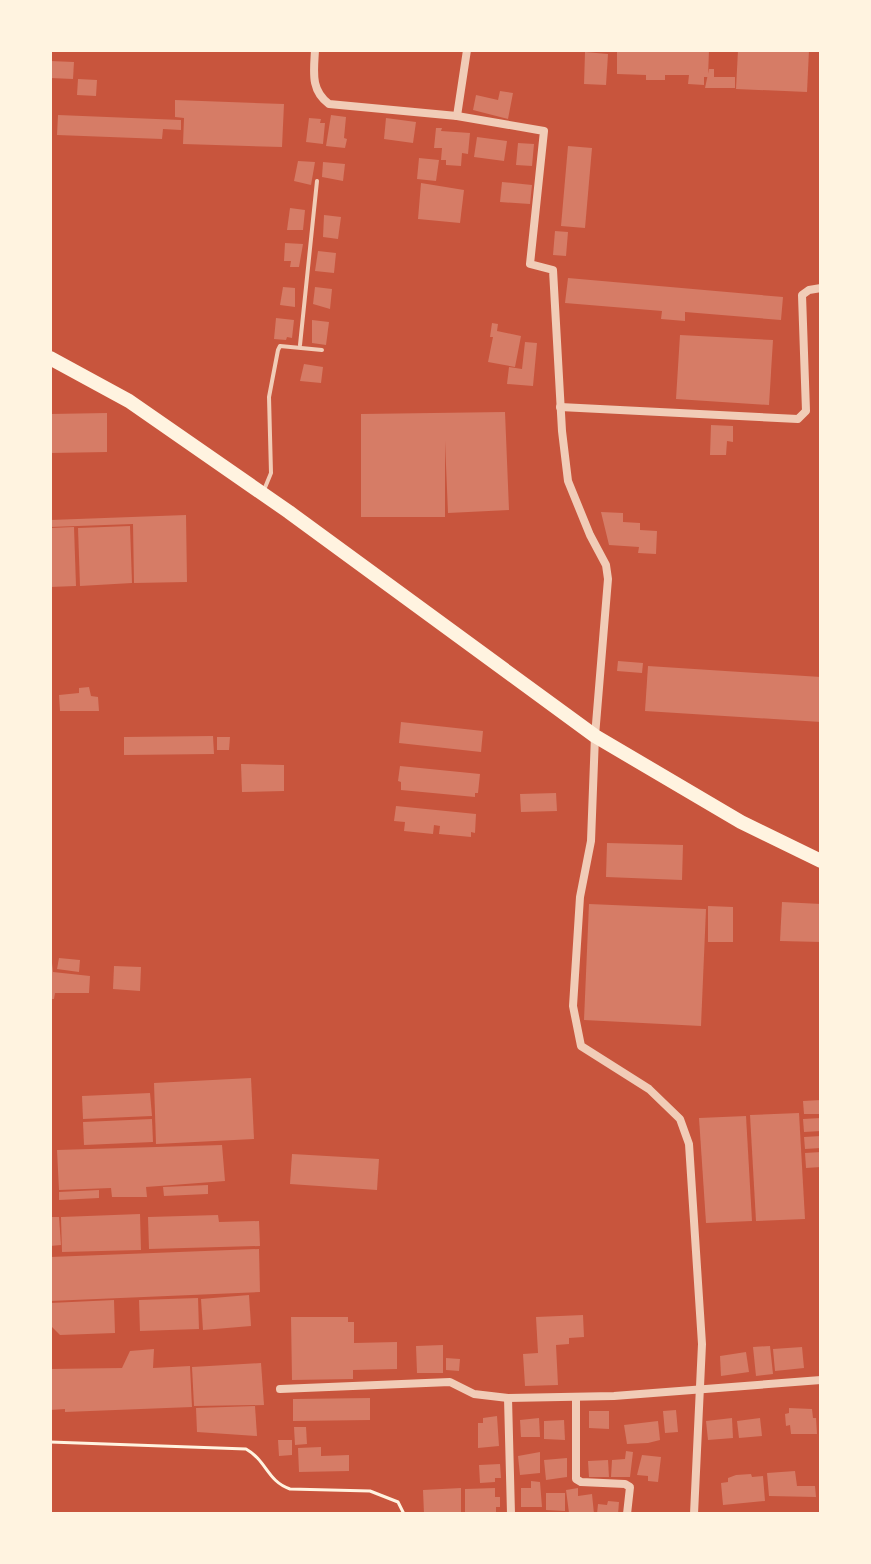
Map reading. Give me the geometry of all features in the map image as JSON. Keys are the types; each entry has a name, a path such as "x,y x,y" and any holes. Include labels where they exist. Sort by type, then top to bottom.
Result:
{"main road":[{"path":"50,358 129,401 263,494 595,736 741,822 821,861"}],"street":[{"path":"315,50 314,84 320,98 329,104 457,116 544,131 530,264 553,270 560,407 568,481 606,565 608,579 595,736 591,841 580,897 573,1006 581,1046 649,1089 680,1119 689,1144 699,1286 701,1388 694,1514"},
{"path":"457,116 467,50"},
{"path":"560,407 798,419 806,411 802,295 821,288"},
{"path":"280,1389 450,1382 474,1394 508,1398 576,1397 821,1380"},
{"path":"576,1397 576,1479 630,1487 627,1514"},
{"path":"508,1398 511,1514"}],"lane":[{"path":"300,346 317,181"},
{"path":"263,494 271,473 269,397 278,350 280,346 300,346 322,350"}],"path":[{"path":"50,1442 246,1449 259,1456 271,1477 281,1486 290,1489 370,1491 398,1502 404,1514"},
{"path":"50,1507 50,1514"}],"building":[{"path":"617,50 709,50 708,77 704,77 704,85 688,84 689,75 665,75 665,80 646,80 646,75 617,74"},
{"path":"738,50 809,50 807,92 736,89"},
{"path":"585,52 608,54 606,85 584,84"},
{"path":"50,61 74,62 73,79 50,78"},
{"path":"709,69 714,69 714,77 735,77 735,88 705,88"},
{"path":"78,79 97,80 96,96 77,95"},
{"path":"500,91 513,93 508,119 473,110 476,95 498,100"},
{"path":"175,100 284,104 282,147 183,144 184,118 175,117"},
{"path":"58,115 181,120 181,130 163,129 162,139 57,135"},
{"path":"331,115 346,117 345,148 326,146"},
{"path":"309,118 321,119 320,123 325,123 323,144 306,142"},
{"path":"386,118 416,122 413,143 384,139"},
{"path":"436,128 470,133 468,154 462,153 461,166 446,165 446,160 441,160 442,148 434,148"},
{"path":"477,137 507,141 504,161 474,157"},
{"path":"518,143 534,144 532,166 516,165"},
{"path":"568,146 592,148 585,228 561,226"},
{"path":"419,158 439,160 436,181 417,179"},
{"path":"298,161 315,162 311,185 294,181"},
{"path":"323,162 345,164 343,181 322,177"},
{"path":"502,182 532,185 530,204 500,202"},
{"path":"421,183 464,190 460,223 418,219"},
{"path":"290,208 305,210 303,230 287,230"},
{"path":"324,215 341,217 338,239 323,237"},
{"path":"555,231 568,232 566,256 553,255"},
{"path":"285,243 303,244 299,267 290,267 291,261 284,261"},
{"path":"318,251 336,253 334,273 315,271"},
{"path":"568,278 783,297 781,320 685,312 685,321 661,319 662,311 565,303"},
{"path":"283,287 295,288 295,307 280,305"},
{"path":"315,287 332,289 330,309 313,304"},
{"path":"276,318 294,320 292,338 274,339"},
{"path":"312,320 329,322 326,345 312,343"},
{"path":"492,323 498,324 497,331 521,336 515,367 488,362 493,337 490,337"},
{"path":"680,335 773,340 769,405 676,399"},
{"path":"525,342 537,343 533,386 507,384 509,367 522,369"},
{"path":"304,364 323,367 321,383 300,381"},
{"path":"505,412 509,510 448,513 445,441 445,517 361,517 361,414"},
{"path":"107,413 107,452 50,453 50,414"},
{"path":"711,425 733,426 733,442 727,441 726,455 710,455"},
{"path":"601,512 623,513 623,522 640,523 640,530 657,531 656,554 638,553 639,547 609,545"},
{"path":"186,515 187,582 134,583 133,524 50,527 50,520"},
{"path":"130,526 132,583 80,586 78,528"},
{"path":"74,527 76,586 50,587 50,528"},
{"path":"618,661 643,663 642,673 617,671"},
{"path":"648,666 821,677 821,722 645,711"},
{"path":"89,687 91,696 98,697 99,711 60,711 59,695 79,693 79,688"},
{"path":"401,722 483,731 481,752 399,743"},
{"path":"213,736 214,754 124,755 124,737"},
{"path":"217,737 230,737 229,750 217,750"},
{"path":"241,764 284,765 284,791 242,792"},
{"path":"400,766 480,774 478,793 475,797 401,790 401,782 398,781"},
{"path":"556,793 557,811 521,812 520,794"},
{"path":"396,806 476,814 475,833 471,832 471,837 439,834 440,826 434,825 433,834 404,831 405,822 394,821"},
{"path":"607,843 683,845 682,880 606,877"},
{"path":"782,902 821,904 821,942 780,941"},
{"path":"589,904 706,909 701,1026 584,1020"},
{"path":"708,906 733,907 733,942 708,942"},
{"path":"59,958 80,960 79,972 57,969"},
{"path":"50,963 53,972 90,976 89,993 55,993 54,999 50,999"},
{"path":"114,966 141,967 140,991 113,989"},
{"path":"251,1078 254,1139 156,1144 154,1083"},
{"path":"150,1093 152,1116 83,1119 82,1096"},
{"path":"821,1100 821,1114 804,1114 803,1101"},
{"path":"799,1113 805,1219 756,1221 750,1115"},
{"path":"746,1116 752,1221 706,1223 699,1118"},
{"path":"821,1118 821,1131 804,1132 803,1119"},
{"path":"152,1119 153,1142 84,1145 83,1122"},
{"path":"821,1136 821,1148 805,1149 804,1137"},
{"path":"222,1145 225,1181 146,1187 147,1197 112,1197 111,1188 59,1190 57,1150"},
{"path":"821,1152 821,1167 806,1168 805,1153"},
{"path":"292,1154 379,1159 377,1190 290,1184"},
{"path":"208,1185 208,1194 164,1196 163,1187"},
{"path":"99,1190 99,1198 59,1200 59,1192"},
{"path":"140,1214 141,1250 62,1252 61,1217"},
{"path":"218,1215 219,1222 259,1221 260,1246 149,1249 148,1217"},
{"path":"52,1217 59,1217 61,1245 50,1246"},
{"path":"259,1249 260,1292 50,1301 50,1257"},
{"path":"249,1295 251,1326 203,1330 201,1299"},
{"path":"198,1298 199,1329 140,1331 139,1300"},
{"path":"114,1300 115,1333 60,1335 51,1326 50,1303"},
{"path":"583,1315 584,1337 569,1338 569,1344 556,1345 558,1385 525,1386 523,1354 538,1353 536,1317"},
{"path":"291,1317 348,1317 348,1322 354,1322 354,1343 397,1342 397,1369 353,1370 353,1379 292,1380"},
{"path":"443,1345 443,1373 417,1373 416,1346"},
{"path":"770,1346 773,1374 756,1376 753,1347"},
{"path":"802,1347 804,1368 775,1371 773,1349"},
{"path":"154,1349 153,1368 190,1366 192,1407 50,1410 50,1369 122,1368 130,1351"},
{"path":"746,1352 749,1372 721,1376 720,1356"},
{"path":"446,1358 460,1359 459,1371 446,1370"},
{"path":"261,1363 264,1405 194,1406 192,1367"},
{"path":"370,1398 370,1420 293,1421 293,1399"},
{"path":"255,1406 257,1436 197,1432 196,1408"},
{"path":"789,1408 812,1409 817,1434 791,1434 790,1425 786,1426 785,1414 789,1413"},
{"path":"676,1410 678,1432 665,1433 663,1411"},
{"path":"589,1411 609,1411 609,1429 589,1428"},
{"path":"497,1416 499,1446 478,1448 478,1423 483,1423 483,1418"},
{"path":"539,1418 540,1437 521,1437 520,1420"},
{"path":"732,1418 733,1438 708,1440 706,1421"},
{"path":"760,1418 762,1436 739,1438 737,1421"},
{"path":"564,1420 565,1440 544,1439 544,1421"},
{"path":"658,1421 660,1440 627,1444 624,1425"},
{"path":"294,1427 306,1427 307,1444 295,1445"},
{"path":"278,1440 292,1440 292,1455 279,1456"},
{"path":"321,1447 321,1456 349,1455 349,1471 299,1472 298,1448"},
{"path":"626,1451 633,1452 630,1477 611,1477 612,1460 625,1459"},
{"path":"540,1452 540,1473 520,1475 518,1456"},
{"path":"642,1455 661,1457 658,1482 648,1481 648,1476 637,1475"},
{"path":"567,1458 567,1477 546,1480 544,1460"},
{"path":"608,1460 609,1477 589,1477 588,1461"},
{"path":"500,1464 501,1478 495,1478 495,1482 480,1483 479,1465"},
{"path":"795,1471 797,1486 815,1486 816,1497 769,1496 767,1473"},
{"path":"751,1474 752,1477 763,1476 765,1501 723,1505 721,1483 728,1482 728,1478 736,1475"},
{"path":"531,1481 540,1482 542,1507 521,1507 521,1488 531,1488"},
{"path":"461,1488 461,1514 424,1514 423,1490"},
{"path":"495,1488 495,1497 500,1497 496,1514 465,1514 465,1489"},
{"path":"578,1488 578,1496 592,1494 594,1514 569,1513 566,1490"},
{"path":"546,1493 565,1493 565,1511 546,1510"},
{"path":"608,1501 619,1502 618,1514 597,1514 598,1504 607,1505"}]}
